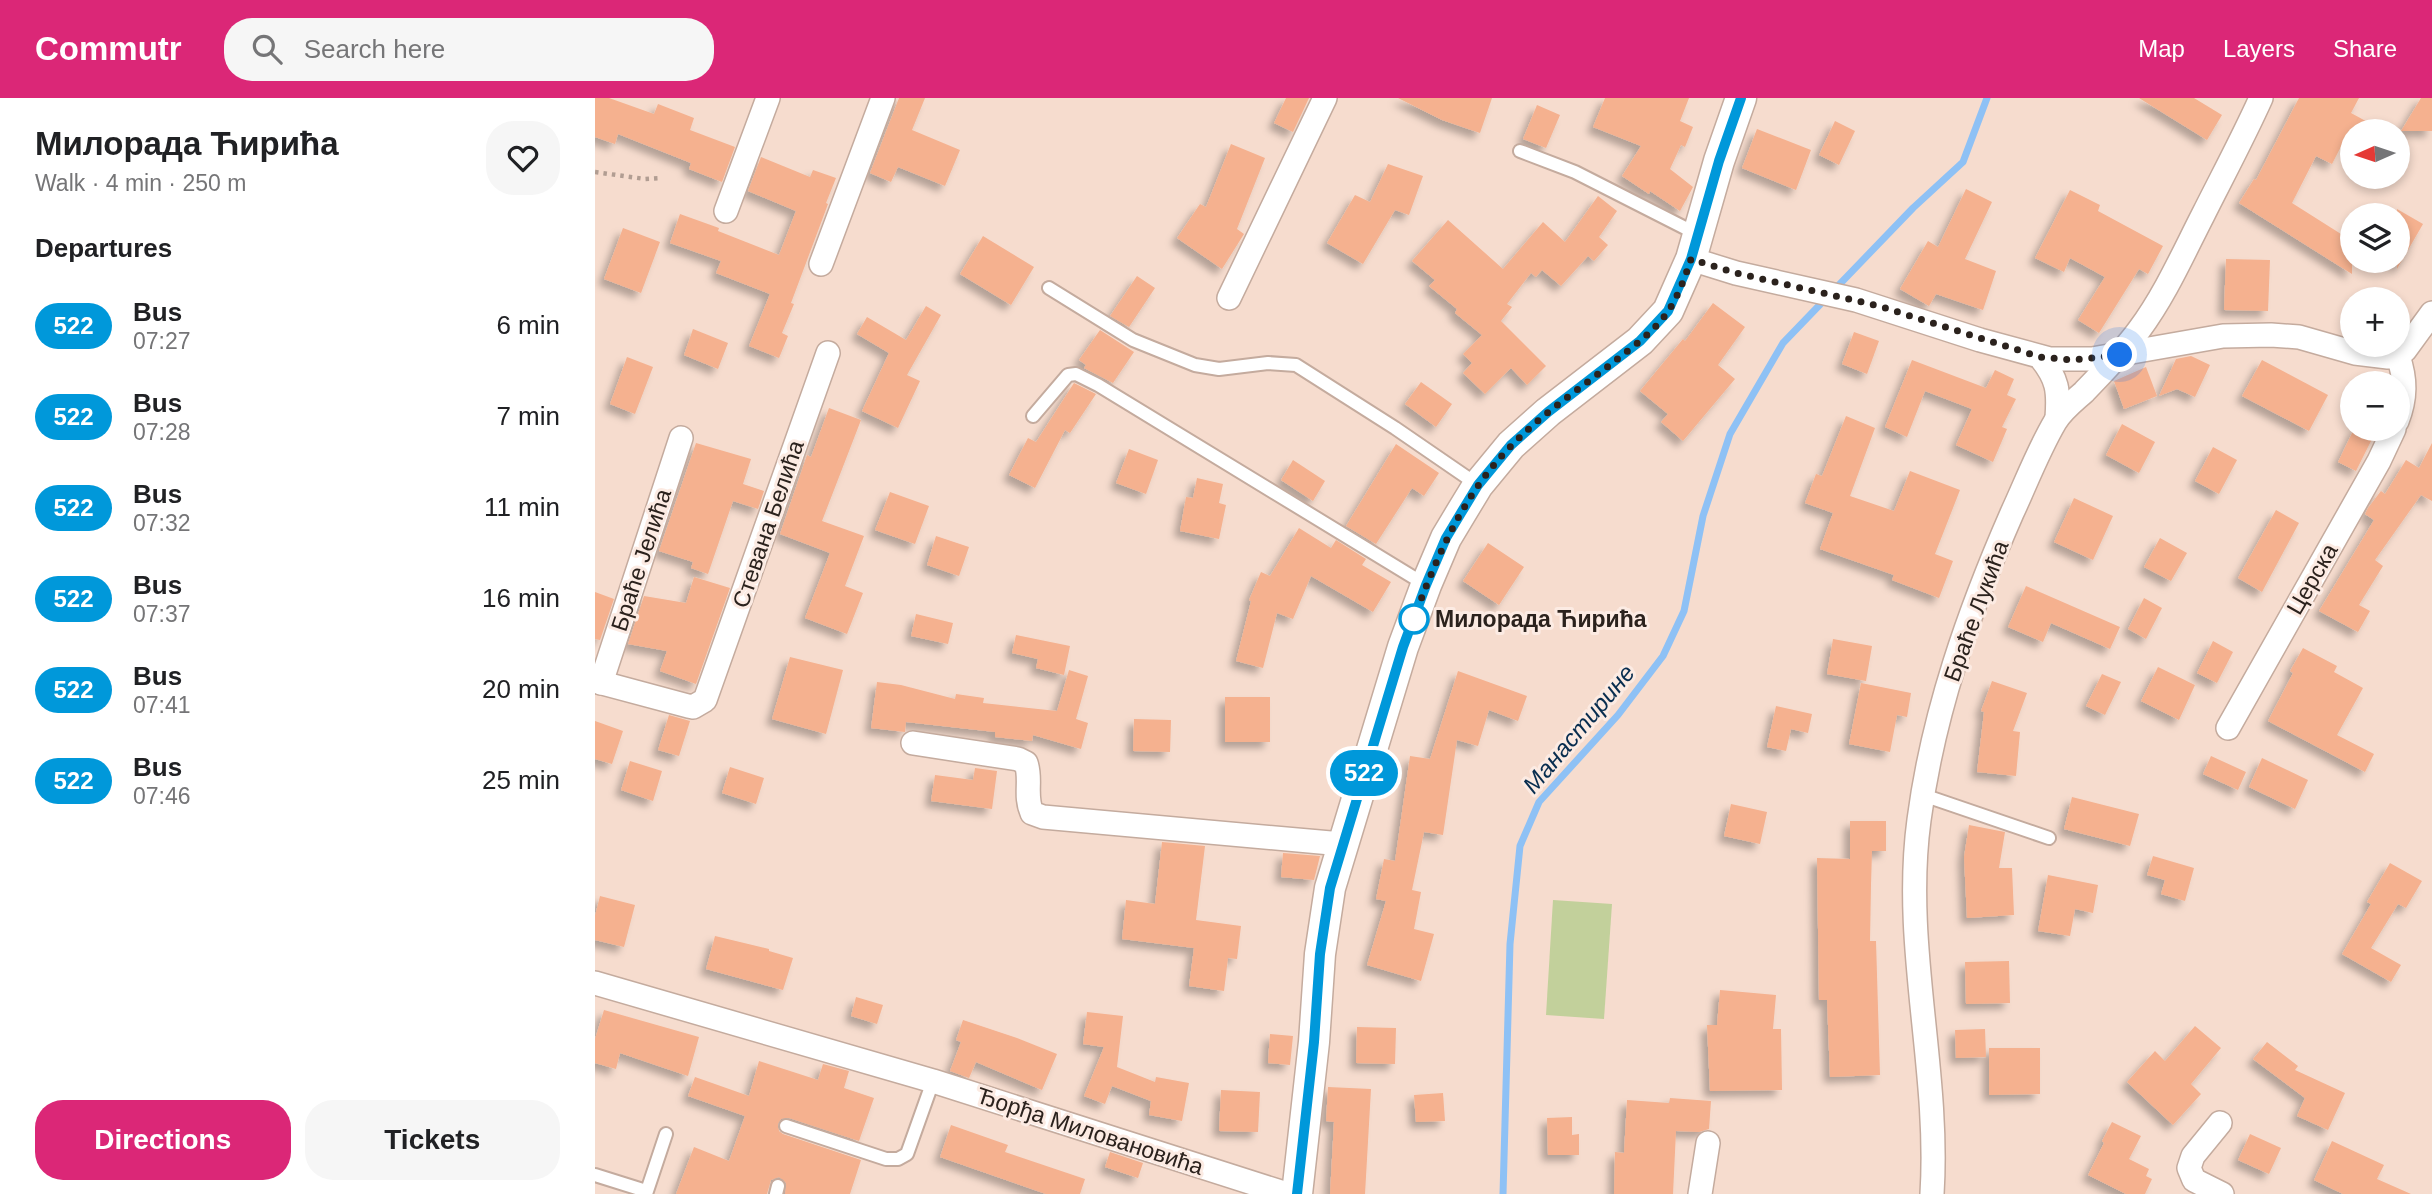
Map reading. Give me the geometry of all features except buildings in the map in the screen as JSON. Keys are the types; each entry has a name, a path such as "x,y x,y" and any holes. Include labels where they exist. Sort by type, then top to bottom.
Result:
{"street":[{"path":"726,211 768,98"},
{"path":"821,264 883,98"},
{"path":"1229,299 1325,98"},
{"path":"1297,1194 1323,922 1342,844 1403,647 1426,585 1446,538 1478,485 1511,445 1548,412 1640,341 1668,311 1678,292 1694,247 1741,98"},
{"name":"Браће Лукића","path":"1932,1194 1935,1152 1932,1098 1915,894 1923,795 1933,742 1957,654 1995,553 2057,418 2120,355 2159,300 2261,98"},
{"path":"1694,247 1736,273 1856,300 2040,357 2071,360 2120,355 2223,336 2299,337 2340,349"},
{"path":"2410,342 2432,313"},
{"name":"Стевана Белића","path":"708,694 828,353"},
{"path":"2040,357 2052,372 2057,386 2057,418"},
{"name":"Браће Јелића","path":"681,438 598,682 694,707 705,701 708,694"},
{"name":"Церска","path":"2228,728 2388,441"},
{"path":"913,743 1019,759 1026,763 1029,771 1027,802 1032,813 1043,817 1342,844"},
{"name":"Ђорђа Миловановића","path":"595,983 933,1081 1287,1194"},
{"path":"2220,1123 2193,1156 2189,1168 2194,1180 2222,1194"},
{"path":"1700,1194 1708,1143"}],"lane":[{"path":"1520,151 1574,172 1694,247"},
{"path":"1049,288 1133,340 1195,365 1219,369 1268,363 1296,365 1478,485"},
{"path":"1033,416 1064,377 1076,374 1426,585"},
{"path":"1923,795 2049,838"},
{"path":"786,1126 886,1159 898,1159 907,1154 933,1081"},
{"path":"595,1175 646,1193 666,1134"}],"path":[{"path":"595,172 645,179 662,178"}],"green space":[{"path":"1553,900 1612,904 1604,1019 1546,1015"}],"waterway":[{"name":"Манастирине","path":"1503,1194 1510,944 1520,846 1539,802 1618,715 1663,656 1684,611 1703,516 1730,434 1783,343 1913,208 1963,162 1987,98"}],"bus line":[{"name":"522","path":"1297,1194 1314,1042 1323,922 1330,888 1403,647 1426,585 1446,538 1478,485 1511,445 1548,412 1640,341 1668,311 1691,259 1719,161 1741,98"}],"place":[{"name":"Милорада Ћирића","path":"1414,619"}],"route":[{"path":"1414,619 1411,626 1446,538 1478,485 1511,445 1655,326 1668,311 1691,259 1736,273 1879,306 2040,357 2071,360 2120,355"}]}
